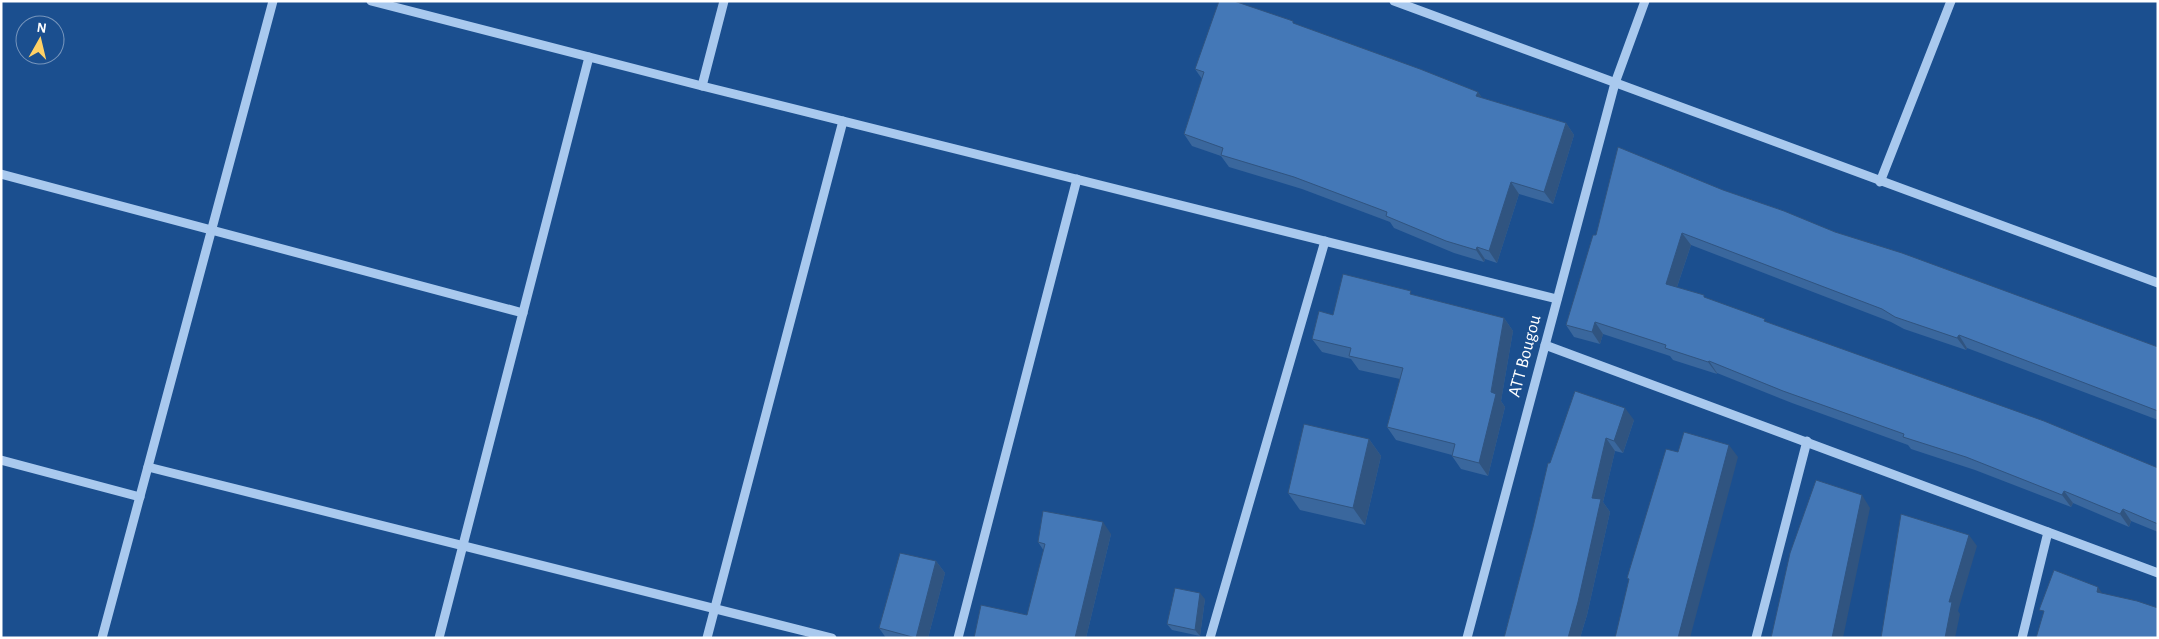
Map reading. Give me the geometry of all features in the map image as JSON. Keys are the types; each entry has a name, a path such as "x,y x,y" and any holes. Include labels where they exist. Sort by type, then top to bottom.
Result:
{"street":[{"path":"102,638 273,1"},
{"path":"371,1 702,86 1557,299"},
{"path":"702,86 724,1"},
{"path":"1394,1 1880,182 2158,283"},
{"name":"ATT Bougou","path":"1467,638 1615,83 1645,1"},
{"path":"1880,182 1951,1"},
{"path":"439,638 589,57"},
{"path":"707,638 842,121"},
{"path":"1,174 523,313"},
{"path":"958,638 1077,179"},
{"path":"1210,638 1325,241"},
{"path":"1545,345 2158,573"},
{"path":"1756,638 1807,441"},
{"path":"1,460 140,497"},
{"path":"148,467 832,638"},
{"path":"2022,638 2048,532"}],"building":[{"path":"1219,1 1234,1 1293,21 1293,23 1478,92 1476,96 1566,123 1544,192 1511,182 1489,251 1477,247 1476,250 1446,241 1386,216 1387,212 1294,177 1221,155 1223,148 1184,134 1204,72 1195,69"},
{"path":"1618,147 1723,190 1784,211 1835,232 1902,253 2158,347 2158,411 1959,335 1957,338 1895,317 1882,309 1682,233 1666,284 1704,295 1704,297 1765,319 1764,321 2044,421 2158,468 2158,524 2123,509 2120,514 2064,491 2062,495 1966,457 1903,437 1904,434 1783,391 1709,361 1665,348 1666,345 1595,322 1592,332 1566,325 1593,235 1596,235"},
{"path":"1343,274 1411,291 1410,294 1504,318 1491,392 1496,394 1479,463 1452,456 1455,444 1387,427 1403,368 1349,356 1351,348 1312,339 1319,311 1333,315"},
{"path":"1575,391 1625,408 1614,441 1606,438 1592,498 1601,499 1568,638 1504,638 1548,463 1550,463"},
{"path":"1304,424 1369,439 1353,508 1288,493"},
{"path":"1684,432 1729,445 1678,638 1615,638 1629,579 1627,578 1666,449 1678,452"},
{"path":"1816,480 1862,495 1832,638 1771,638 1790,553"},
{"path":"1043,511 1103,522 1075,638 974,638 981,605 1027,615 1045,544 1038,542"},
{"path":"1901,514 1969,535 1949,602 1952,602 1945,638 1881,638"},
{"path":"900,553 936,561 916,638 879,628"},
{"path":"2054,570 2098,587 2097,592 2158,608 2158,638 2036,638 2044,611 2039,610"},
{"path":"1175,588 1200,593 1195,630 1167,624"}]}
